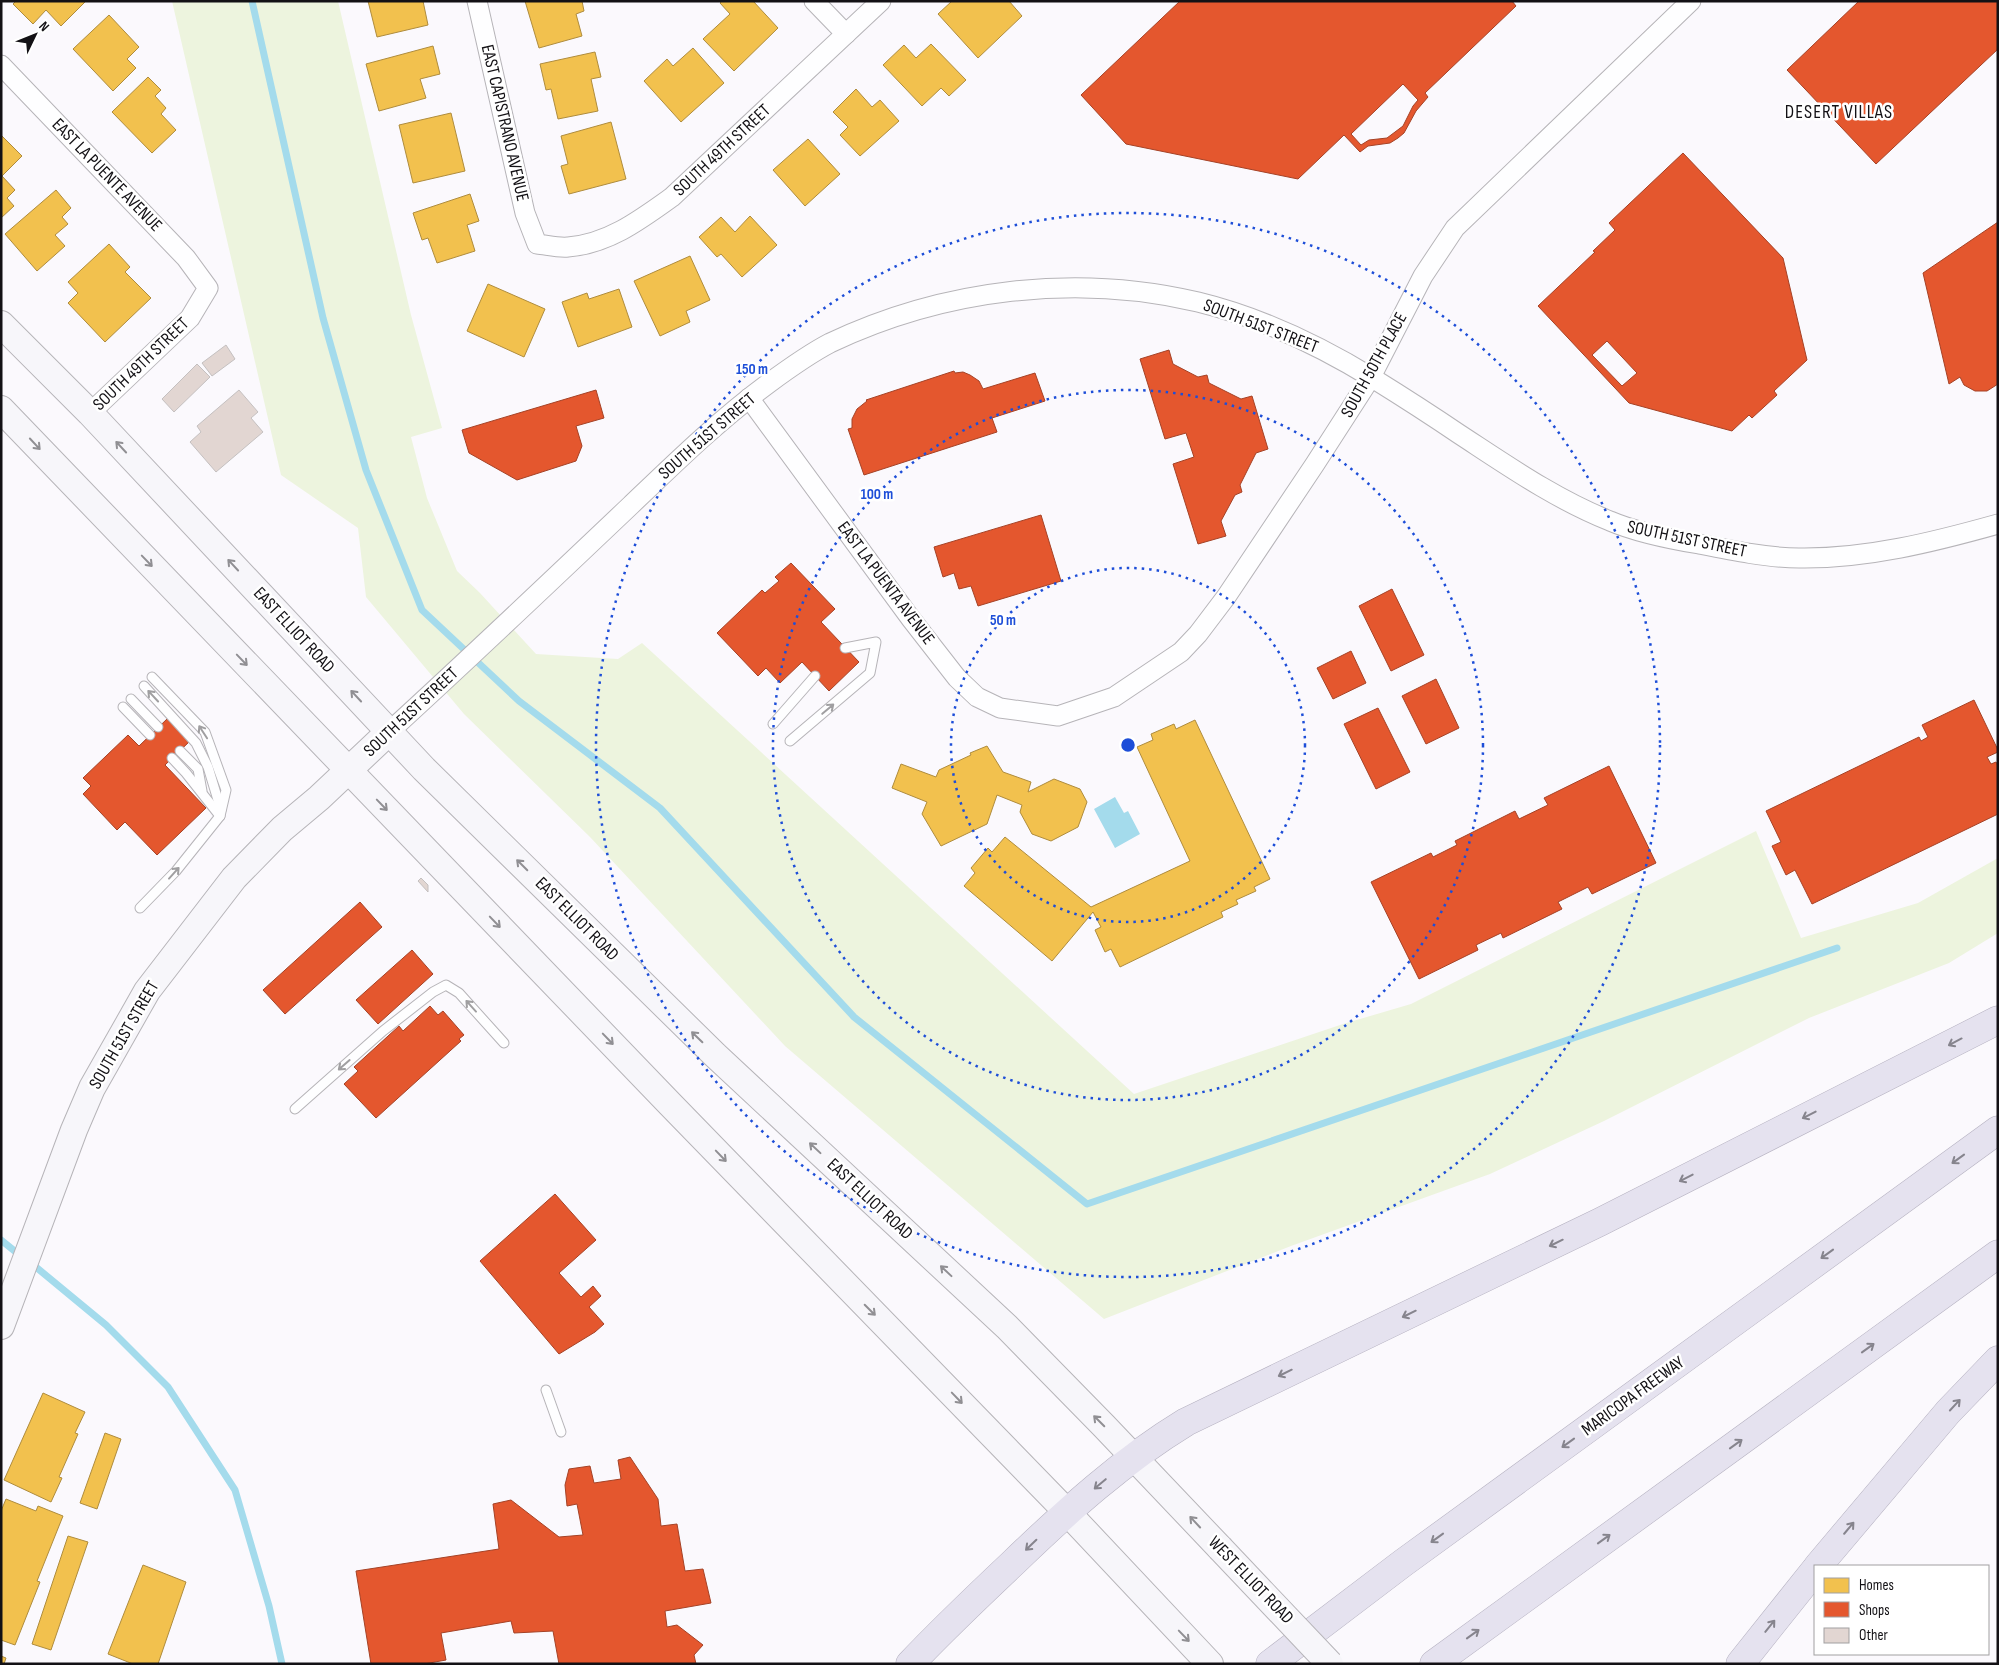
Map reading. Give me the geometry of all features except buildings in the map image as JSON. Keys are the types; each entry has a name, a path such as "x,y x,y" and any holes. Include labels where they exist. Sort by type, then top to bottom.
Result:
{"highway":[{"path":"910,1664 938,1634 1066,1511 1133,1456 1186,1422 1600,1222 1998,1020"},
{"name":"MARICOPA FREEWAY","path":"1270,1664 1427,1545 1998,1130"},
{"path":"1434,1664 1998,1254"},
{"path":"1819,1565 1948,1412 1998,1360"},
{"path":"1740,1664 1814,1571"}],"main road":[{"name":"EAST ELLIOT ROAD","path":"1,324 90,413 424,768 715,1055 1007,1327 1171,1497"},
{"path":"1,409 670,1104 1066,1511 1210,1664"},
{"name":"SOUTH 51ST STREET","path":"1,1326 92,1088 147,991 234,878 282,829 390,731"},
{"name":"WEST ELLIOT ROAD","path":"1171,1497 1330,1664"}],"street":[{"name":"EAST CAPISTRANO AVENUE","path":"477,1 525,213 537,244"},
{"path":"814,1 846,34"},
{"name":"SOUTH 49TH STREET","path":"537,244 567,248 607,239 672,197 881,1"},
{"name":"SOUTH 50TH PLACE","path":"1058,716 1114,697 1181,652 1198,634 1260,547 1371,377 1423,276 1455,228 1691,1"},
{"name":"EAST LA PUENTE AVENUE","path":"1,64 186,258 208,288"},
{"name":"SOUTH 51ST STREET","path":"390,731 715,425 789,368 828,344 898,316 980,295 1057,287 1098,288 1156,293 1201,302 1242,315 1321,348 1371,377 1551,494 1612,522 1661,537 1718,548 1796,558 1849,555 1886,550 1998,524"},
{"name":"SOUTH 49TH STREET","path":"90,413 190,318 208,288"},
{"name":"EAST LA PUENTA AVENUE","path":"749,398 957,678 977,697 1000,708 1058,716"}],"lane":[{"path":"790,741 870,673 876,642 846,648"},
{"path":"774,724 815,676"},
{"path":"140,908 176,871 221,813 226,790 205,732 152,678"},
{"path":"144,686 196,743 208,767 221,813"},
{"path":"131,699 158,727"},
{"path":"123,707 150,735"},
{"path":"180,751 198,770 202,794"},
{"path":"172,758 202,794 221,813"},
{"path":"294,1109 383,1031 433,992 446,985 459,993 504,1042"},
{"path":"546,1390 561,1432"}],"green space":[{"path":"172,1 338,1 411,315 442,428 411,437 427,498 457,571 536,654 618,659 642,643 1134,1094 1343,1024 1411,1004 1756,831 1801,938 1918,903 1998,858 1998,933 1949,963 1809,1018 1604,1121 1490,1174 1291,1246 1104,1319 785,1046 590,837 464,714 366,597 358,528 281,475"}],"water":[{"path":"1115,797 1124,813 1128,811 1140,834 1115,848 1094,809"}],"waterway":[{"path":"252,1 323,318 366,470 422,610 519,701 660,808 854,1017 1087,1204 1837,948"},
{"path":"1,1240 22,1257"},
{"path":"31,1263 106,1325 168,1387 235,1490 269,1606 282,1664"}],"district":[{"name":"DESERT VILLAS","path":"1839,112"}]}
